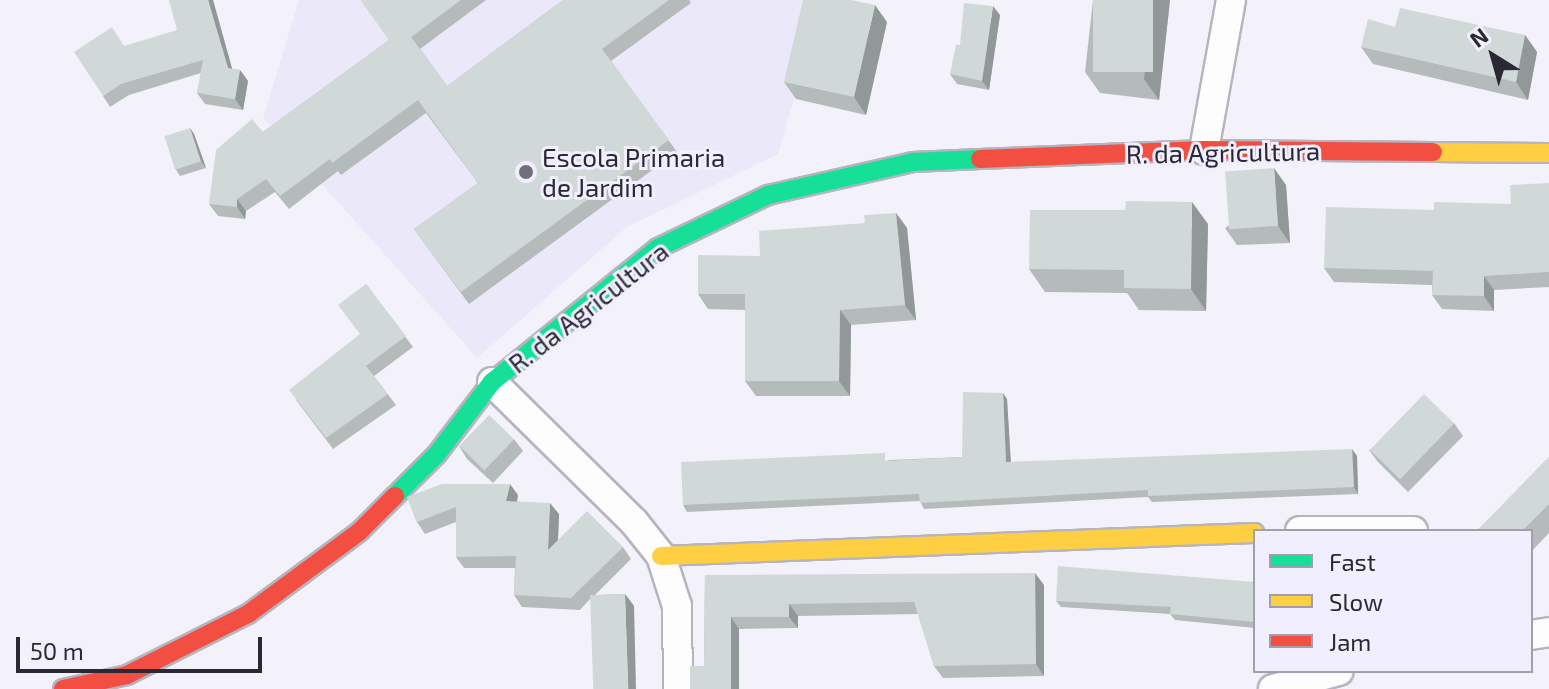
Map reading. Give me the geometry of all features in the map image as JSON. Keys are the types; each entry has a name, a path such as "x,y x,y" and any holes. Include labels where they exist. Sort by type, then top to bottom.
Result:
{"street":[{"path":"1204,150 1231,0"},
{"name":"R. da Agricultura","path":"63,689 127,675 248,614 359,532 437,454 492,382 658,248 768,195 913,162 1204,150 1549,153"},
{"path":"492,382 634,522 661,556 677,606 678,689"},
{"path":"661,556 1253,533"},
{"path":"1273,689 1332,673"}],"shaded area":[{"name":"Escola Primaria de Jardim","path":"299,0 822,0 778,154 627,227 477,358 263,118"}],"building":[{"path":"169,0 208,0 228,68 240,70 235,99 197,93 203,60 121,84 103,96 74,52 112,27 124,46 177,30"},
{"path":"362,0 461,0 411,37 447,86 563,0 669,0 602,49 669,140 461,292 414,229 478,183 418,100 332,163 330,159 280,196 266,179 237,199 237,207 209,204 216,150 252,119 263,132 389,40"},
{"path":"803,0 851,0 875,5 854,97 784,82"},
{"path":"1093,0 1153,0 1153,72 1093,72"},
{"path":"964,3 993,6 982,81 950,74 956,45 960,45"},
{"path":"1400,8 1525,35 1516,82 1361,47 1368,19 1395,27"},
{"path":"190,128 201,161 175,170 164,136"},
{"path":"1274,168 1278,226 1229,229 1225,171"},
{"path":"1549,183 1549,272 1484,276 1484,296 1432,295 1433,271 1324,268 1326,207 1434,210 1434,202 1511,204 1510,185"},
{"path":"1126,201 1192,202 1191,289 1124,288 1124,270 1029,269 1030,210 1125,210"},
{"path":"896,213 905,305 840,310 839,381 745,381 745,294 698,294 698,255 760,256 759,231 865,223 864,215"},
{"path":"366,284 406,336 366,366 388,394 326,438 289,390 360,334 338,305"},
{"path":"963,392 1003,393 1006,462 1352,449 1354,487 1148,496 1148,490 920,503 919,494 683,505 681,462 885,453 885,461 962,457"},
{"path":"1424,394 1454,423 1400,479 1370,450"},
{"path":"489,415 514,439 484,470 459,446"},
{"path":"1549,457 1549,504 1524,529 1479,529"},
{"path":"442,484 510,484 506,501 550,503 548,550 587,511 623,547 571,598 514,595 516,556 456,557 456,507 417,522 407,497"},
{"path":"1058,566 1253,582 1253,622 1170,614 1171,607 1056,601"},
{"path":"1035,573 1036,664 934,666 914,602 789,604 789,617 731,617 731,689 690,689 690,666 704,666 705,575"},
{"path":"625,594 628,689 593,689 590,595"}],"traffic: fast":[{"path":"395,496 437,454 492,382 658,248 768,195 913,162 980,159"}],"traffic: slow":[{"path":"1433,152 1549,153"},
{"path":"661,556 1253,533"}],"traffic: jam":[{"path":"980,159 1204,150 1433,152"},
{"path":"63,689 127,675 248,614 359,532 395,496"}],"place":[{"name":"Escola Primaria de Jardim","path":"526,172"}]}
